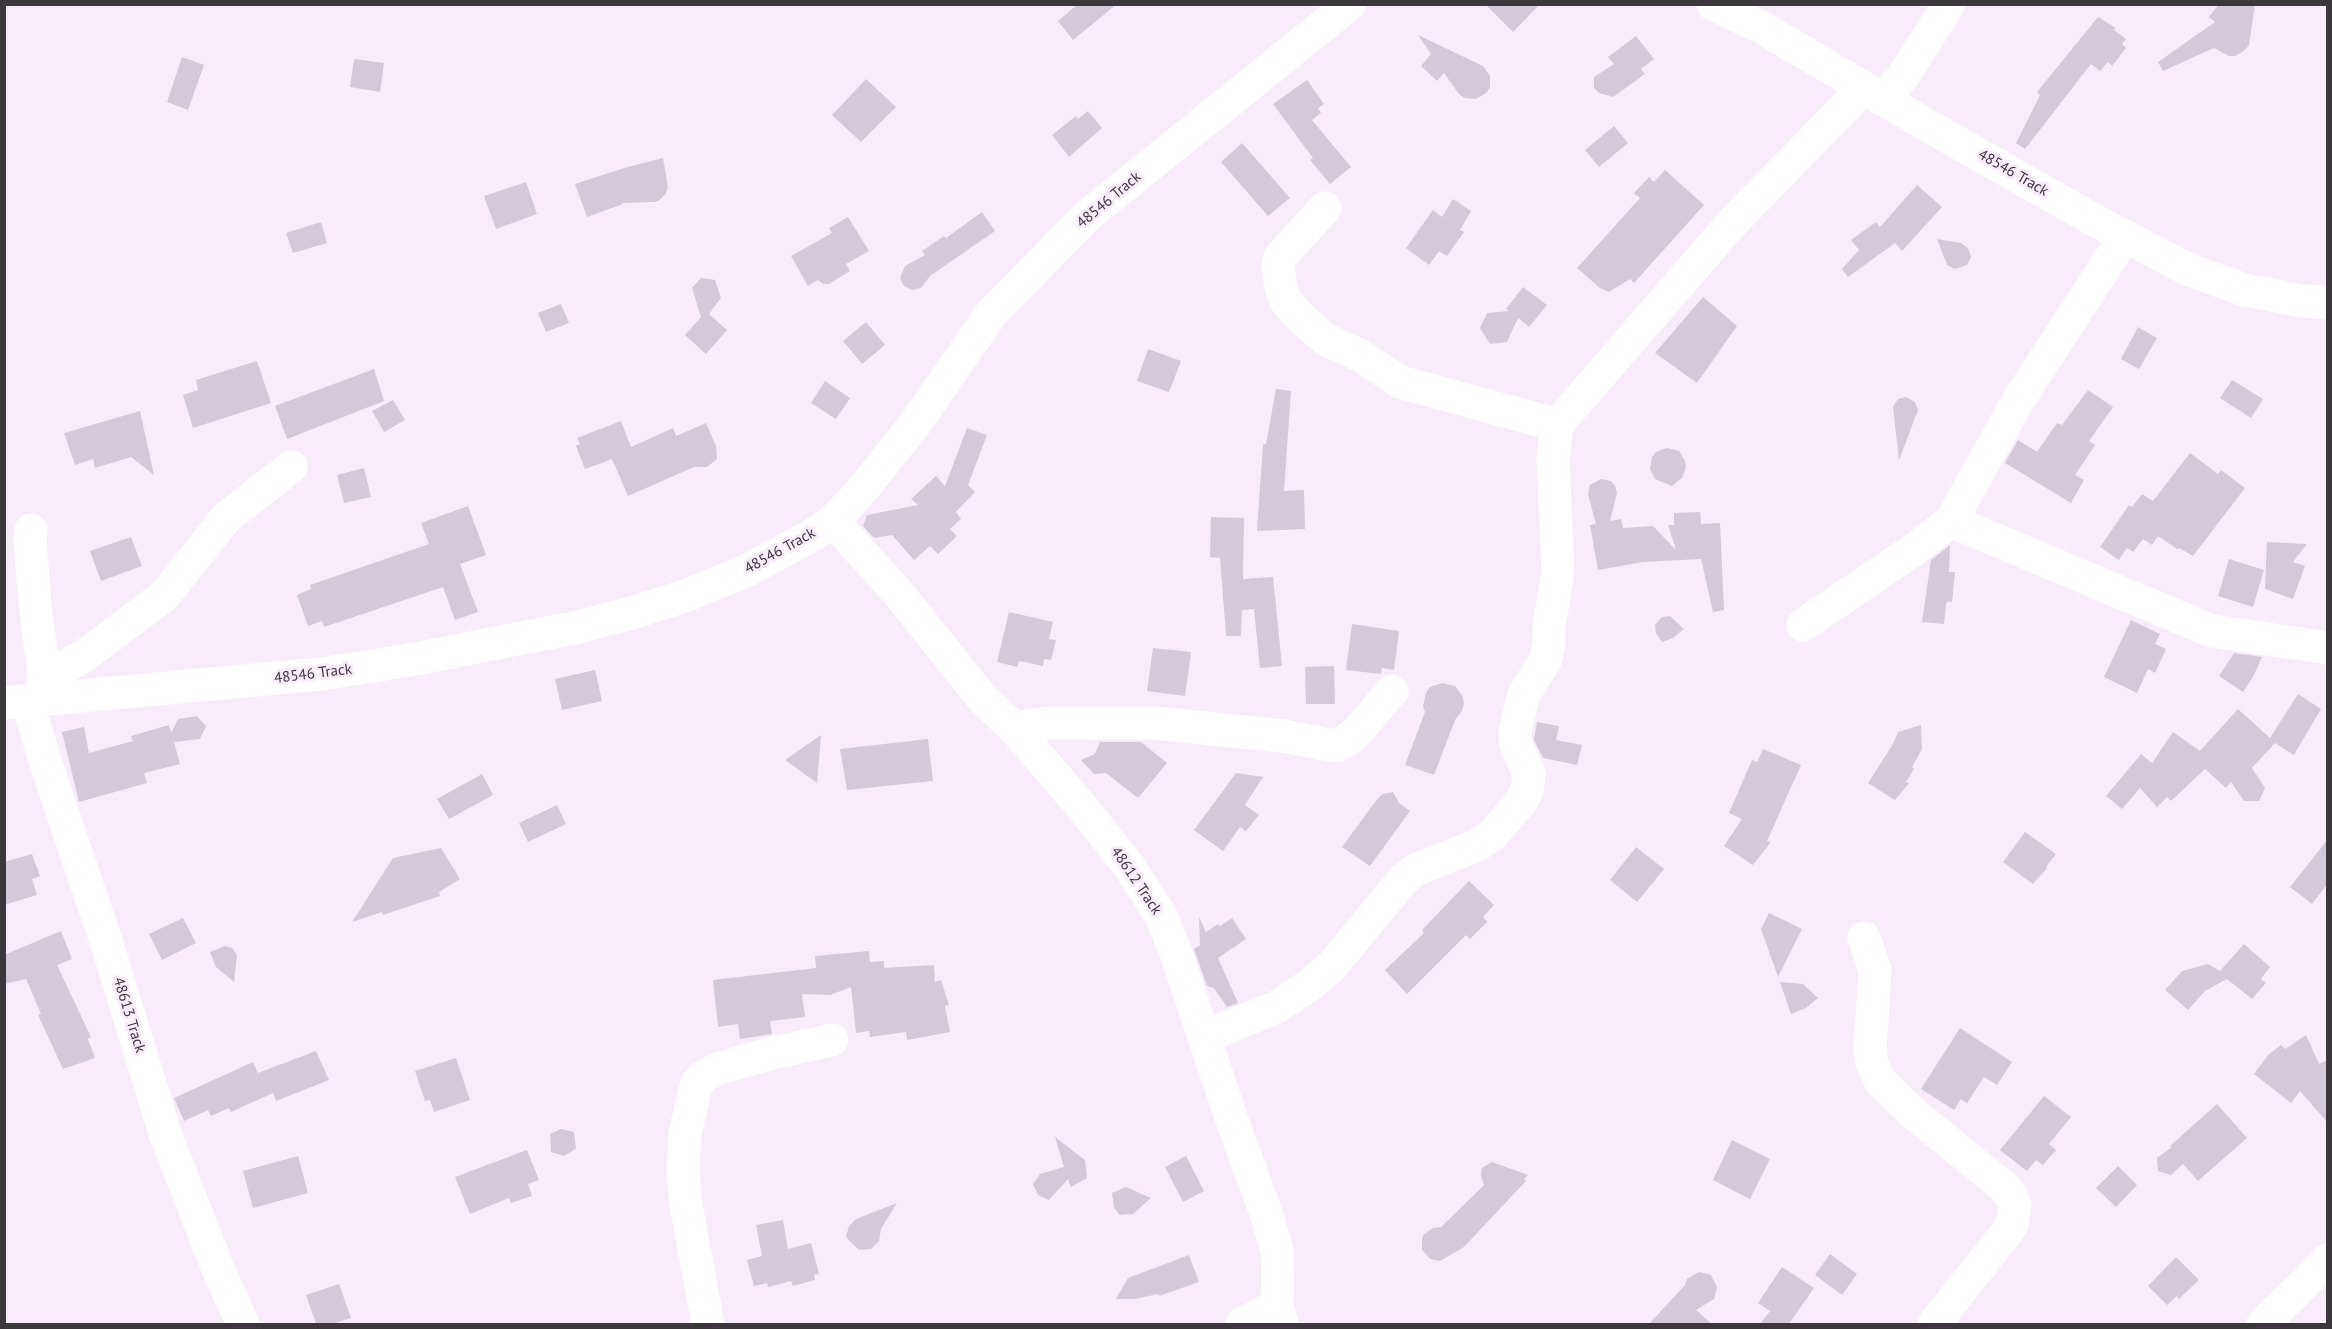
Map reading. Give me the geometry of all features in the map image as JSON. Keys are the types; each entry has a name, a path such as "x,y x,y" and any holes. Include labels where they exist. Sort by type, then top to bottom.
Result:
{"street":[{"name":"48546 Track","path":"31,696 321,674 410,660 574,627 635,612 744,572 833,521 886,462 991,314 1087,216 1350,4"},
{"name":"48546 Track","path":"1713,4 1761,27 1873,94 2187,269 2245,290 2302,301 2328,303"},
{"path":"1204,1037 1275,1008 1291,999 1332,966 1402,881 1415,870 1476,846 1493,834 1520,803 1527,791 1528,774 1516,746 1515,732 1524,694 1545,661 1558,570 1553,459 1557,425 1732,223 1873,94 1902,78 1949,4"},
{"path":"1325,208 1280,257 1278,267 1281,288 1286,301 1298,315 1325,339 1361,356 1400,382 1557,425"},
{"path":"1803,625 1912,551 1951,521 2018,401 2125,236"},
{"path":"31,696 164,596 226,518 291,467"},
{"name":"48612 Track","path":"833,521 899,594 983,699 1014,728 1129,866 1161,916 1175,950 1265,1210 1278,1254 1279,1315"},
{"path":"1951,521 2212,631 2328,648"},
{"name":"48613 Track","path":"31,530 33,584 31,696 48,773 107,944 166,1136 218,1269 243,1324"},
{"path":"1014,728 1049,723 1154,723 1283,736 1339,745 1355,734 1392,692"},
{"path":"1864,938 1875,971 1870,1049 1872,1063 1880,1081 1912,1113 2004,1187 2015,1205 2012,1224 2004,1236 1934,1324"},
{"path":"708,1324 686,1205 683,1170 685,1133 696,1086 703,1077 717,1069 769,1053 832,1040"},
{"path":"2262,1324 2328,1260"},
{"path":"1242,1324 1279,1315"}],"building":[{"path":"1078,4 1117,4 1073,40 1058,21"},
{"path":"1485,4 1540,4 1513,32"},
{"path":"2219,4 2255,4 2249,45 2245,50 2235,56 2229,56 2214,48 2163,71 2158,62 2215,22 2209,17"},
{"path":"2098,17 2116,28 2114,30 2126,39 2122,44 2126,48 2112,66 2108,62 2100,71 2091,64 2025,149 2016,143 2040,95 2037,92"},
{"path":"1418,35 1483,66 1490,76 1490,88 1476,99 1464,98 1444,73 1437,81 1421,66 1431,54"},
{"path":"1636,36 1654,59 1641,69 1645,74 1613,97 1599,93 1594,88 1594,77 1614,64 1608,57"},
{"path":"182,57 204,65 188,110 167,102"},
{"path":"354,59 384,63 380,92 350,87"},
{"path":"866,79 896,107 861,142 832,115"},
{"path":"1307,80 1324,104 1318,108 1321,113 1312,120 1351,167 1330,184 1310,160 1313,158 1273,104"},
{"path":"1088,111 1102,128 1069,157 1052,135 1076,116 1078,119"},
{"path":"1614,126 1628,143 1599,167 1585,150"},
{"path":"1242,143 1290,198 1268,216 1221,162"},
{"path":"663,158 668,187 660,200 622,203 587,217 575,184"},
{"path":"1665,170 1704,205 1634,283 1630,279 1609,292 1600,288 1577,268 1640,198 1634,193 1649,177 1654,182"},
{"path":"526,182 537,214 496,229 484,196"},
{"path":"1917,185 1942,207 1902,251 1895,243 1848,277 1842,269 1859,250 1851,240 1876,222 1880,227"},
{"path":"1453,199 1471,211 1460,230 1464,232 1447,256 1439,251 1429,265 1406,248 1433,210 1442,217"},
{"path":"982,212 995,231 930,276 921,288 912,290 904,286 900,278 905,266 925,255 922,251 944,236 946,238"},
{"path":"848,217 869,251 846,264 850,271 829,284 823,284 818,280 808,286 791,256 832,233 829,228"},
{"path":"321,222 327,243 293,253 286,233"},
{"path":"1937,239 1961,243 1968,248 1971,257 1967,265 1955,269 1947,265"},
{"path":"701,278 715,280 721,298 709,314 727,330 706,354 685,335 701,317 692,288"},
{"path":"1523,287 1547,305 1529,327 1518,318 1507,342 1490,344 1480,328 1487,313 1509,311 1506,309"},
{"path":"1703,297 1737,326 1697,383 1655,353"},
{"path":"561,304 569,323 546,332 538,313"},
{"path":"866,322 885,345 862,364 843,341"},
{"path":"2138,327 2157,338 2139,369 2121,359"},
{"path":"1148,349 1181,361 1169,392 1137,381"},
{"path":"257,361 271,403 193,428 183,395 198,390 196,380"},
{"path":"374,369 384,401 287,439 275,406"},
{"path":"2232,380 2263,399 2251,418 2220,398"},
{"path":"825,381 850,398 836,419 811,403"},
{"path":"1276,389 1291,391 1284,491 1304,490 1305,529 1257,531 1263,444 1266,444"},
{"path":"2088,390 2113,407 2089,441 2095,445 2075,475 2084,480 2071,503 2005,463 2018,440 2037,452 2057,423 2062,425"},
{"path":"1906,397 1915,402 1918,410 1899,460 1893,407 1898,399"},
{"path":"393,400 405,420 384,432 372,411"},
{"path":"140,411 154,475 131,457 95,468 93,459 75,465 64,433"},
{"path":"621,421 631,447 673,428 676,436 706,423 716,446 717,459 707,467 694,467 628,496 612,459 585,469 576,446 580,444 577,438"},
{"path":"967,428 987,435 968,485 975,492 956,512 961,519 950,529 957,536 938,554 930,546 914,560 892,535 874,538 863,526 867,515 918,505 911,499 936,476 945,486"},
{"path":"1667,448 1679,451 1686,467 1682,478 1672,486 1655,479 1650,469 1652,457 1656,452"},
{"path":"2190,453 2218,474 2221,470 2245,488 2193,556 2177,549 2158,536 2152,545 2143,539 2133,552 2127,548 2119,560 2100,547 2129,505 2132,507 2142,494 2153,501"},
{"path":"364,468 371,497 344,503 337,475"},
{"path":"1601,479 1611,481 1617,493 1610,521 1621,519 1623,528 1653,526 1676,550 1668,525 1674,525 1674,513 1700,512 1701,524 1720,523 1724,610 1713,612 1701,559 1643,562 1598,570 1590,525 1596,524 1588,494 1590,485"},
{"path":"468,506 486,555 460,564 478,612 455,620 443,587 324,627 322,621 308,626 297,595 311,589 310,585 429,544 421,523"},
{"path":"1211,517 1244,518 1243,579 1273,577 1282,666 1260,668 1254,609 1242,610 1241,636 1226,636 1220,558 1210,557"},
{"path":"131,537 142,566 101,581 90,551"},
{"path":"2267,542 2307,544 2293,562 2305,566 2293,599 2265,589"},
{"path":"1950,545 1949,572 1955,572 1952,602 1948,601 1946,604 1944,624 1922,622 1931,560"},
{"path":"2229,559 2264,570 2253,607 2218,596"},
{"path":"1009,612 1053,622 1049,639 1056,640 1051,660 1044,659 1043,666 1019,661 1017,667 997,662"},
{"path":"1670,616 1684,629 1673,638 1662,642 1656,633 1655,625 1662,617"},
{"path":"2131,620 2160,634 2155,644 2166,649 2155,673 2148,669 2137,693 2104,677"},
{"path":"1352,624 1399,631 1394,670 1382,668 1381,674 1346,670"},
{"path":"1153,648 1191,652 1185,696 1147,691"},
{"path":"2234,653 2262,657 2243,692 2219,676"},
{"path":"1334,666 1335,704 1306,704 1305,667"},
{"path":"595,670 602,701 562,710 555,679"},
{"path":"1442,683 1455,686 1463,697 1464,704 1455,720 1434,775 1405,765 1425,712 1423,706 1426,693 1430,687"},
{"path":"2298,694 2321,709 2294,755 2275,743 2252,768 2265,788 2259,801 2244,801 2231,782 2226,788 2205,769 2171,801 2167,797 2157,807 2140,788 2122,809 2106,796 2141,754 2152,763 2173,732 2200,751 2238,709 2270,738"},
{"path":"197,716 206,726 200,739 174,742 180,764 144,773 147,783 79,802 62,732 84,727 89,753 133,741 131,736 169,725 171,733 178,719"},
{"path":"1537,722 1559,726 1556,740 1582,745 1577,765 1543,758 1534,740"},
{"path":"1921,725 1922,749 1906,782 1909,783 1895,800 1868,783 1898,732"},
{"path":"821,735 817,783 785,760"},
{"path":"928,739 933,781 847,790 840,749"},
{"path":"1100,742 1141,742 1167,763 1138,798 1106,773 1094,774 1081,760 1095,754"},
{"path":"1763,749 1801,765 1767,841 1771,842 1753,865 1724,846 1742,819 1729,813 1752,760 1757,762"},
{"path":"1236,773 1263,777 1245,805 1259,815 1246,831 1240,827 1223,851 1194,830"},
{"path":"482,774 493,795 449,819 437,799"},
{"path":"1393,792 1399,803 1410,811 1370,866 1342,847 1378,798 1383,794"},
{"path":"557,805 566,824 528,842 519,823"},
{"path":"2025,832 2056,854 2033,884 2003,862"},
{"path":"2328,839 2328,883 2312,904 2290,887"},
{"path":"1636,847 1664,869 1637,902 1610,880"},
{"path":"441,848 460,879 439,892 440,896 383,915 382,912 352,922 393,858"},
{"path":"32,854 40,876 32,879 37,895 4,905 4,862"},
{"path":"1469,881 1494,905 1483,917 1487,922 1470,939 1466,935 1407,994 1385,970 1424,933 1422,930"},
{"path":"1769,913 1802,929 1778,977 1761,929"},
{"path":"1199,917 1206,932 1232,918 1246,939 1218,958 1238,1003 1227,1007 1214,988 1207,986 1194,949 1200,945"},
{"path":"183,918 196,943 162,960 149,934"},
{"path":"61,931 72,959 57,965 91,1037 88,1039 95,1058 63,1069 38,1015 41,1014 26,979 4,984 4,955"},
{"path":"2244,944 2270,967 2261,979 2266,983 2252,999 2227,979 2205,991 2188,1010 2165,990 2182,971 2208,964 2220,971"},
{"path":"225,946 232,948 237,955 234,982 216,967 210,952"},
{"path":"869,951 870,962 884,961 884,968 934,965 935,982 941,980 949,1005 945,1006 950,1032 907,1040 906,1032 870,1037 869,1031 856,1033 851,987 830,995 802,994 805,1017 770,1021 772,1034 740,1039 738,1024 718,1027 713,980 816,968 815,956"},
{"path":"1780,982 1803,984 1818,998 1806,1008 1791,1014"},
{"path":"1960,1028 2012,1062 1997,1085 1984,1077 1967,1103 1961,1099 1954,1110 1921,1089"},
{"path":"2306,1035 2319,1064 2328,1060 2328,1123 2300,1091 2291,1103 2254,1074 2268,1055 2281,1045 2285,1049"},
{"path":"316,1051 329,1080 276,1101 273,1093 231,1112 229,1108 211,1116 208,1110 184,1121 174,1098 253,1062 258,1073"},
{"path":"456,1058 470,1100 434,1112 430,1100 425,1101 415,1071"},
{"path":"2044,1096 2071,1117 2049,1144 2056,1150 2043,1165 2036,1160 2027,1171 2000,1150"},
{"path":"2217,1104 2247,1138 2198,1181 2183,1164 2171,1175 2158,1171 2157,1158 2172,1147 2170,1146"},
{"path":"561,1129 574,1132 576,1149 564,1156 551,1152 550,1134"},
{"path":"1055,1137 1085,1160 1087,1178 1071,1187 1068,1179 1049,1200 1038,1195 1033,1184 1040,1174 1064,1167"},
{"path":"1732,1140 1770,1159 1750,1199 1713,1180"},
{"path":"527,1150 539,1180 528,1184 532,1196 511,1203 509,1198 470,1214 455,1177"},
{"path":"298,1156 308,1193 253,1208 243,1171"},
{"path":"1186,1156 1204,1191 1183,1202 1165,1167"},
{"path":"1492,1162 1528,1175 1524,1179 1526,1181 1464,1247 1440,1261 1430,1259 1422,1250 1424,1234 1433,1228 1441,1227 1484,1185 1481,1176 1482,1168"},
{"path":"2118,1166 2137,1185 2116,1207 2096,1188"},
{"path":"1126,1187 1151,1198 1133,1214 1119,1215 1114,1207 1112,1193"},
{"path":"897,1203 881,1229 879,1241 871,1249 859,1250 846,1237 849,1226 856,1219"},
{"path":"783,1220 788,1249 811,1243 819,1274 814,1275 815,1280 793,1286 791,1281 768,1287 767,1283 754,1286 747,1260 762,1256 756,1225"},
{"path":"1830,1254 1857,1274 1842,1295 1815,1275"},
{"path":"1189,1255 1199,1282 1159,1296 1158,1294 1135,1299 1116,1299 1128,1278"},
{"path":"2176,1257 2199,1280 2179,1299 2177,1296 2167,1305 2148,1286"},
{"path":"1782,1267 1814,1288 1789,1324 1760,1324 1770,1311 1758,1303"},
{"path":"1699,1272 1711,1275 1717,1287 1714,1299 1696,1310 1712,1324 1649,1324 1685,1285 1687,1279"},
{"path":"339,1284 351,1318 332,1324 316,1324 306,1295"}]}
